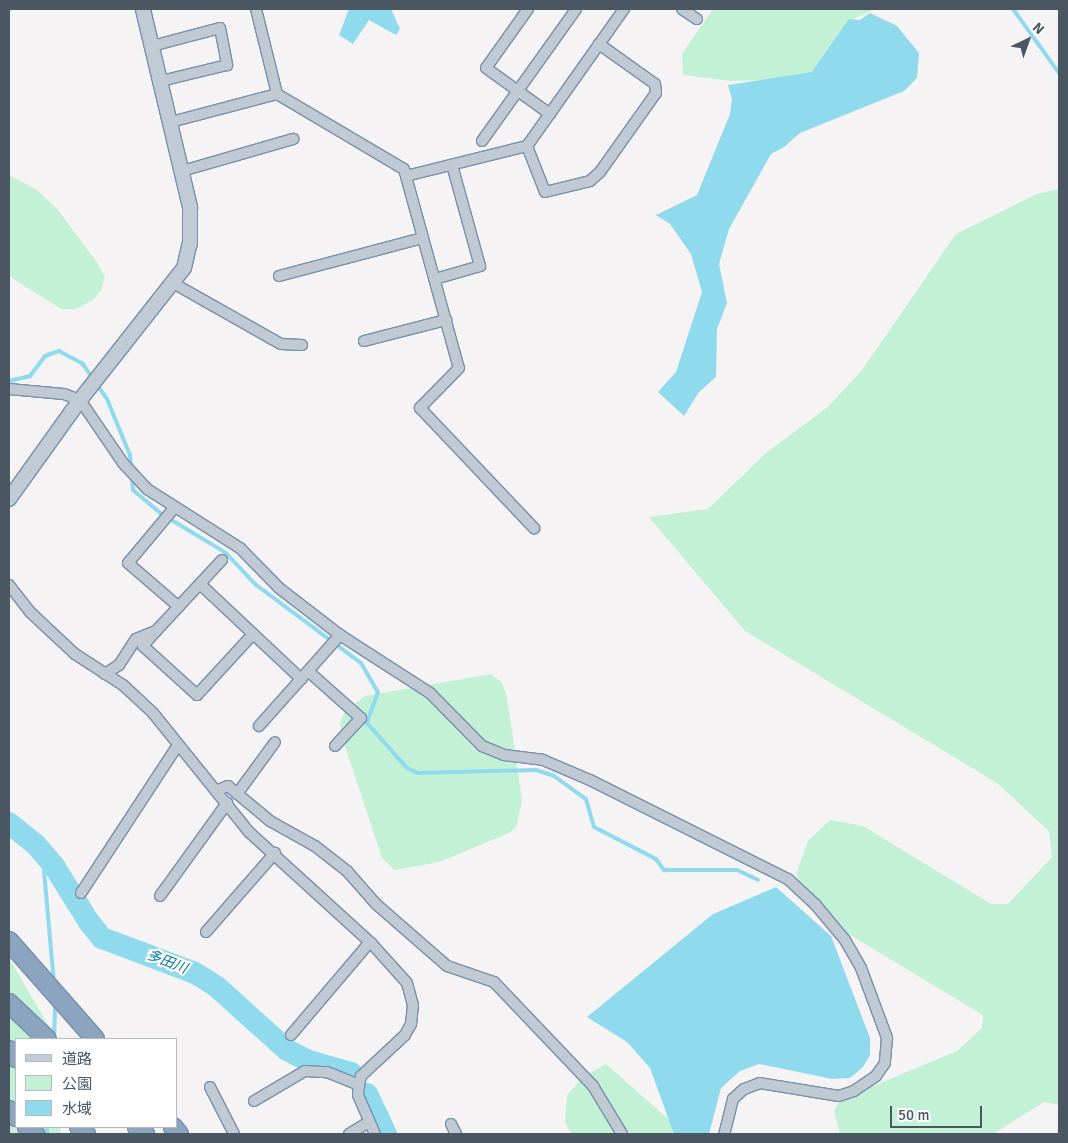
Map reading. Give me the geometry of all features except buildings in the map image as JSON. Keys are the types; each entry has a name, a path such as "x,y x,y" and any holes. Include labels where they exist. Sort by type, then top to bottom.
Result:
{"highway":[{"path":"9,941 94,1038"},
{"path":"9,1003 46,1038"}],"street":[{"path":"9,497 80,400 184,268 190,243 190,207 143,9"},
{"path":"256,9 277,94"},
{"path":"528,9 486,68 550,114"},
{"path":"406,176 527,146 624,9"},
{"path":"682,9 697,19"},
{"path":"482,142 571,10"},
{"path":"152,46 220,28 227,64 161,81"},
{"path":"527,146 545,192 590,181 600,172 656,93 656,84 599,44"},
{"path":"171,122 277,94 404,169 459,368 420,408 534,528"},
{"path":"182,171 293,139"},
{"path":"435,279 480,266 452,165"},
{"path":"279,276 423,238"},
{"path":"173,283 272,340 281,344 302,344"},
{"path":"364,341 446,320"},
{"path":"9,389 64,394 80,400 123,463 147,489 240,548 279,588 340,635 430,693 482,746 504,755 543,760 563,767 788,878 845,940 861,968 887,1038 885,1063 876,1076 854,1092 839,1096 760,1083 744,1089 733,1099 724,1134"},
{"path":"175,507 128,563 179,607"},
{"path":"222,560 143,646 197,695 252,634"},
{"path":"200,584 301,679"},
{"path":"9,585 30,612 75,654 106,674 153,714 249,832 370,942 407,983 413,1005 411,1024 405,1035 368,1067 359,1085 358,1095 375,1134"},
{"path":"106,674 119,665 136,639 156,631"},
{"path":"259,726 340,635"},
{"path":"308,671 361,718 335,746"},
{"path":"237,794 275,742"},
{"path":"81,893 178,745"},
{"path":"216,791 228,786 270,821 315,846 347,871 376,904 446,966 494,982 593,1086 622,1134"},
{"path":"160,896 226,803"},
{"path":"206,932 274,853"},
{"path":"291,1035 370,942"},
{"path":"254,1101 305,1071 327,1072 359,1085"},
{"path":"210,1088 234,1134"},
{"path":"349,1134 369,1122"},
{"path":"451,1124 456,1134"}],"green space":[{"path":"713,9 875,9 851,20 815,71 794,79 731,81 683,75 682,54"},
{"path":"9,175 37,190 58,210 98,264 105,277 101,290 93,300 76,309 61,309 9,276"},
{"path":"1059,189 1059,1105 1044,1102 993,1134 840,1134 834,1111 840,1100 957,1051 982,1028 983,1015 817,915 796,874 808,841 830,820 863,826 991,904 1008,904 1052,857 1049,831 997,783 745,631 649,517 708,509 767,452 828,407 862,370 956,234 1037,194"},
{"path":"491,674 501,682 506,693 522,801 516,827 509,833 439,862 395,870 382,858 342,737 340,723 345,711 365,696"},
{"path":"9,958 51,1030 53,1038 15,1038 15,1128 61,1128 60,1134 9,1134"},
{"path":"606,1064 667,1118 682,1134 572,1134 565,1123 567,1095 583,1077"}],"water":[{"path":"349,9 391,9 400,29 396,35 369,20 353,44 339,35"},
{"path":"870,13 897,26 919,53 917,78 904,91 800,133 784,147 771,154 729,229 719,264 727,303 717,329 716,377 699,392 684,416 658,392 676,372 702,292 691,254 670,224 656,215 697,195 730,114 732,99 728,85 812,72 849,19 860,20"},
{"path":"776,887 831,936 870,1038 870,1055 863,1067 850,1078 832,1079 759,1064 740,1071 721,1088 709,1134 674,1134 650,1068 627,1042 587,1017 713,914"}],"waterway":[{"path":"1013,9 1059,73"},
{"path":"9,381 30,376 45,356 59,351 82,363 93,379"},
{"path":"97,385 107,399 130,455 131,468"},
{"path":"132,477 133,490 160,513 226,553 255,584 361,663 378,692 367,723 407,768 418,773 536,770 554,776 586,799 594,827 656,859 664,870 737,870 758,880"},
{"name":"多田川","path":"9,823 36,845 54,866 89,922 102,938 195,973 217,987 287,1050 309,1061 351,1073"},
{"path":"46,859 44,871 54,982"},
{"path":"54,1038 55,1004"},
{"name":"多田川","path":"367,1094 386,1134"},
{"path":"47,1128 47,1134"}]}
